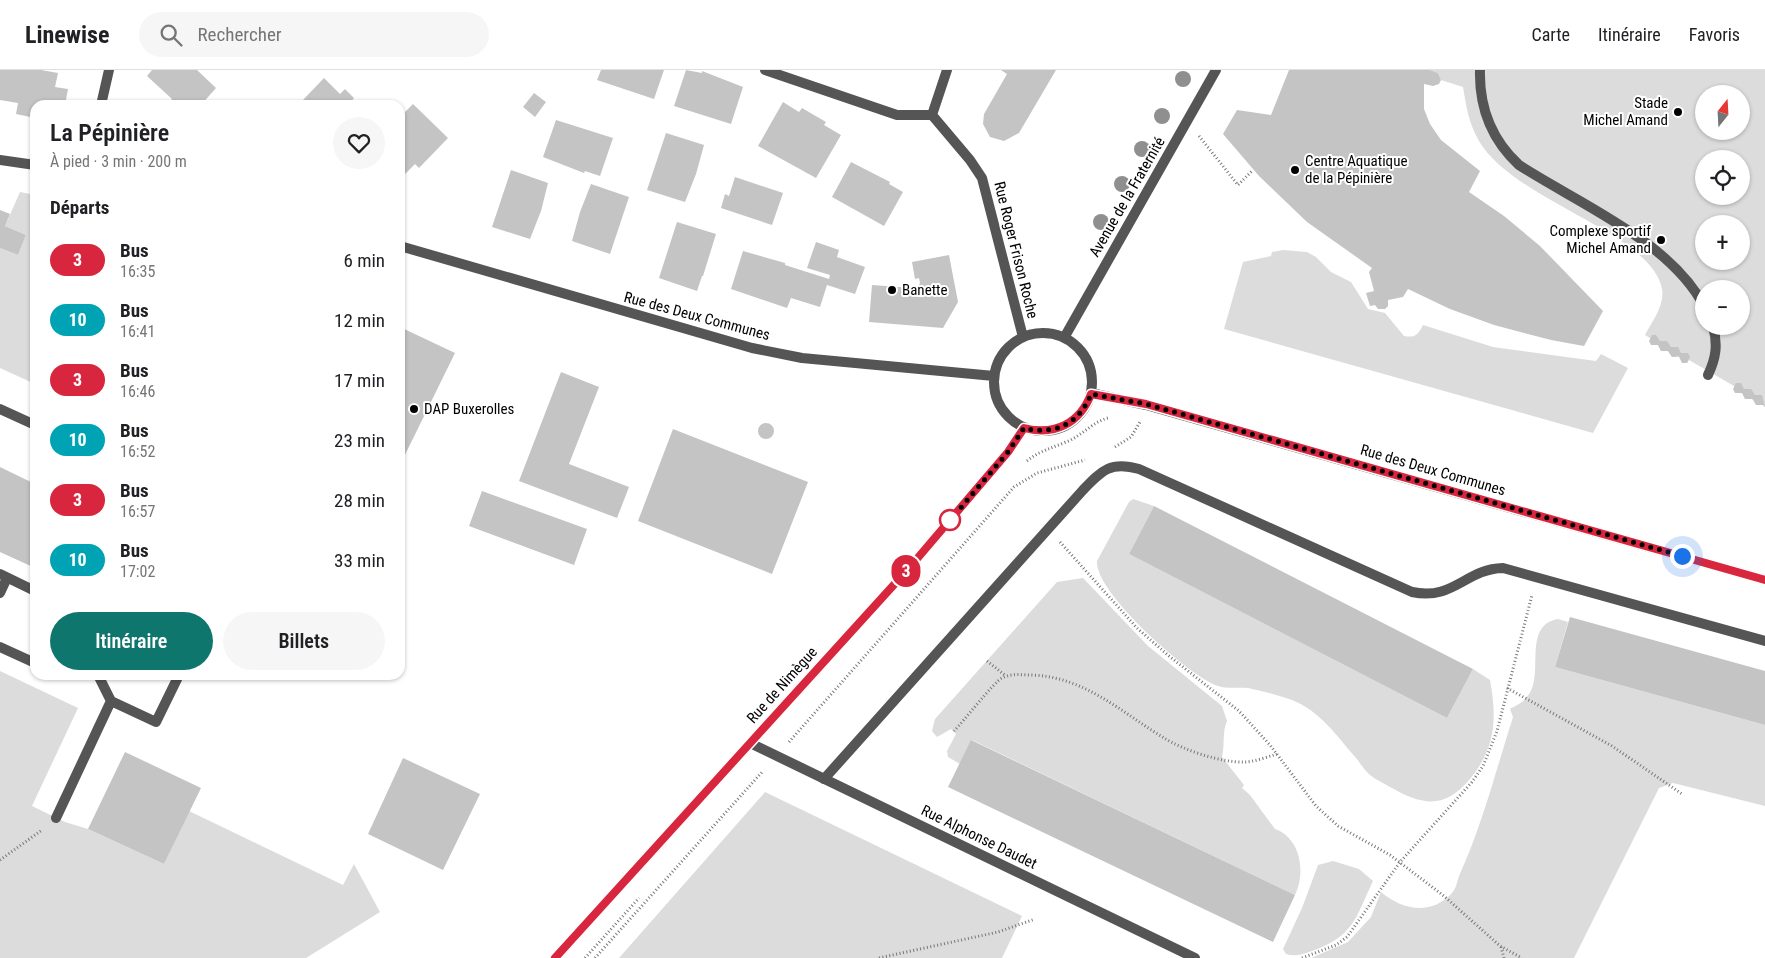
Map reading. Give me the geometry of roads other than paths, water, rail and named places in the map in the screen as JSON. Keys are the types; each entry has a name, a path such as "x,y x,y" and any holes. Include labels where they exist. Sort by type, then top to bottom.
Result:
{"street":[{"path":"102,100 109,70"},
{"path":"765,70 897,116 932,114 947,70"},
{"name":"Avenue de la Fraternité","path":"1064,338 1216,70"},
{"path":"1480,70 1482,103 1503,151 1519,165 1640,237 1668,259 1695,294"},
{"name":"Rue Roger Frison Roche","path":"932,114 970,160 982,178 1023,337"},
{"path":"0,160 30,165"},
{"name":"Rue des Deux Communes","path":"405,247 752,348 802,358 994,376"},
{"path":"1046,333 1064,338 1076,346 1088,362 1091,371 1091,394 1085,408 1075,419 1062,427 1048,431 1024,428 1007,416 998,402 994,389 994,376 998,363 1004,351 1023,337 1046,333"},
{"path":"1708,375 1716,356 1715,335"},
{"name":"Rue des Deux Communes","path":"1091,394 1146,404 1765,580"},
{"path":"0,409 30,422"},
{"name":"Rue de Nimègue","path":"554,958 910,567 1008,452 1024,428"},
{"path":"824,779 1097,476 1106,469 1127,466 1148,473 1412,592 1437,594 1448,591 1476,574 1493,568 1512,570 1765,641"},
{"path":"0,593 4,576 30,589"},
{"path":"0,647 30,660"},
{"path":"100,680 111,701 156,722 177,680"},
{"path":"56,818 111,701"},
{"name":"Rue Alphonse Daudet","path":"750,743 1194,958"}],"place":[{"name":"Stade Michel Amand","path":"1678,112"},
{"name":"Centre Aquatique de la Pépinière","path":"1295,170"},
{"name":"Complexe sportif Michel Amand","path":"1661,240"},
{"name":"Banette","path":"892,290"},
{"name":"DAP Buxerolles","path":"414,409"}]}
